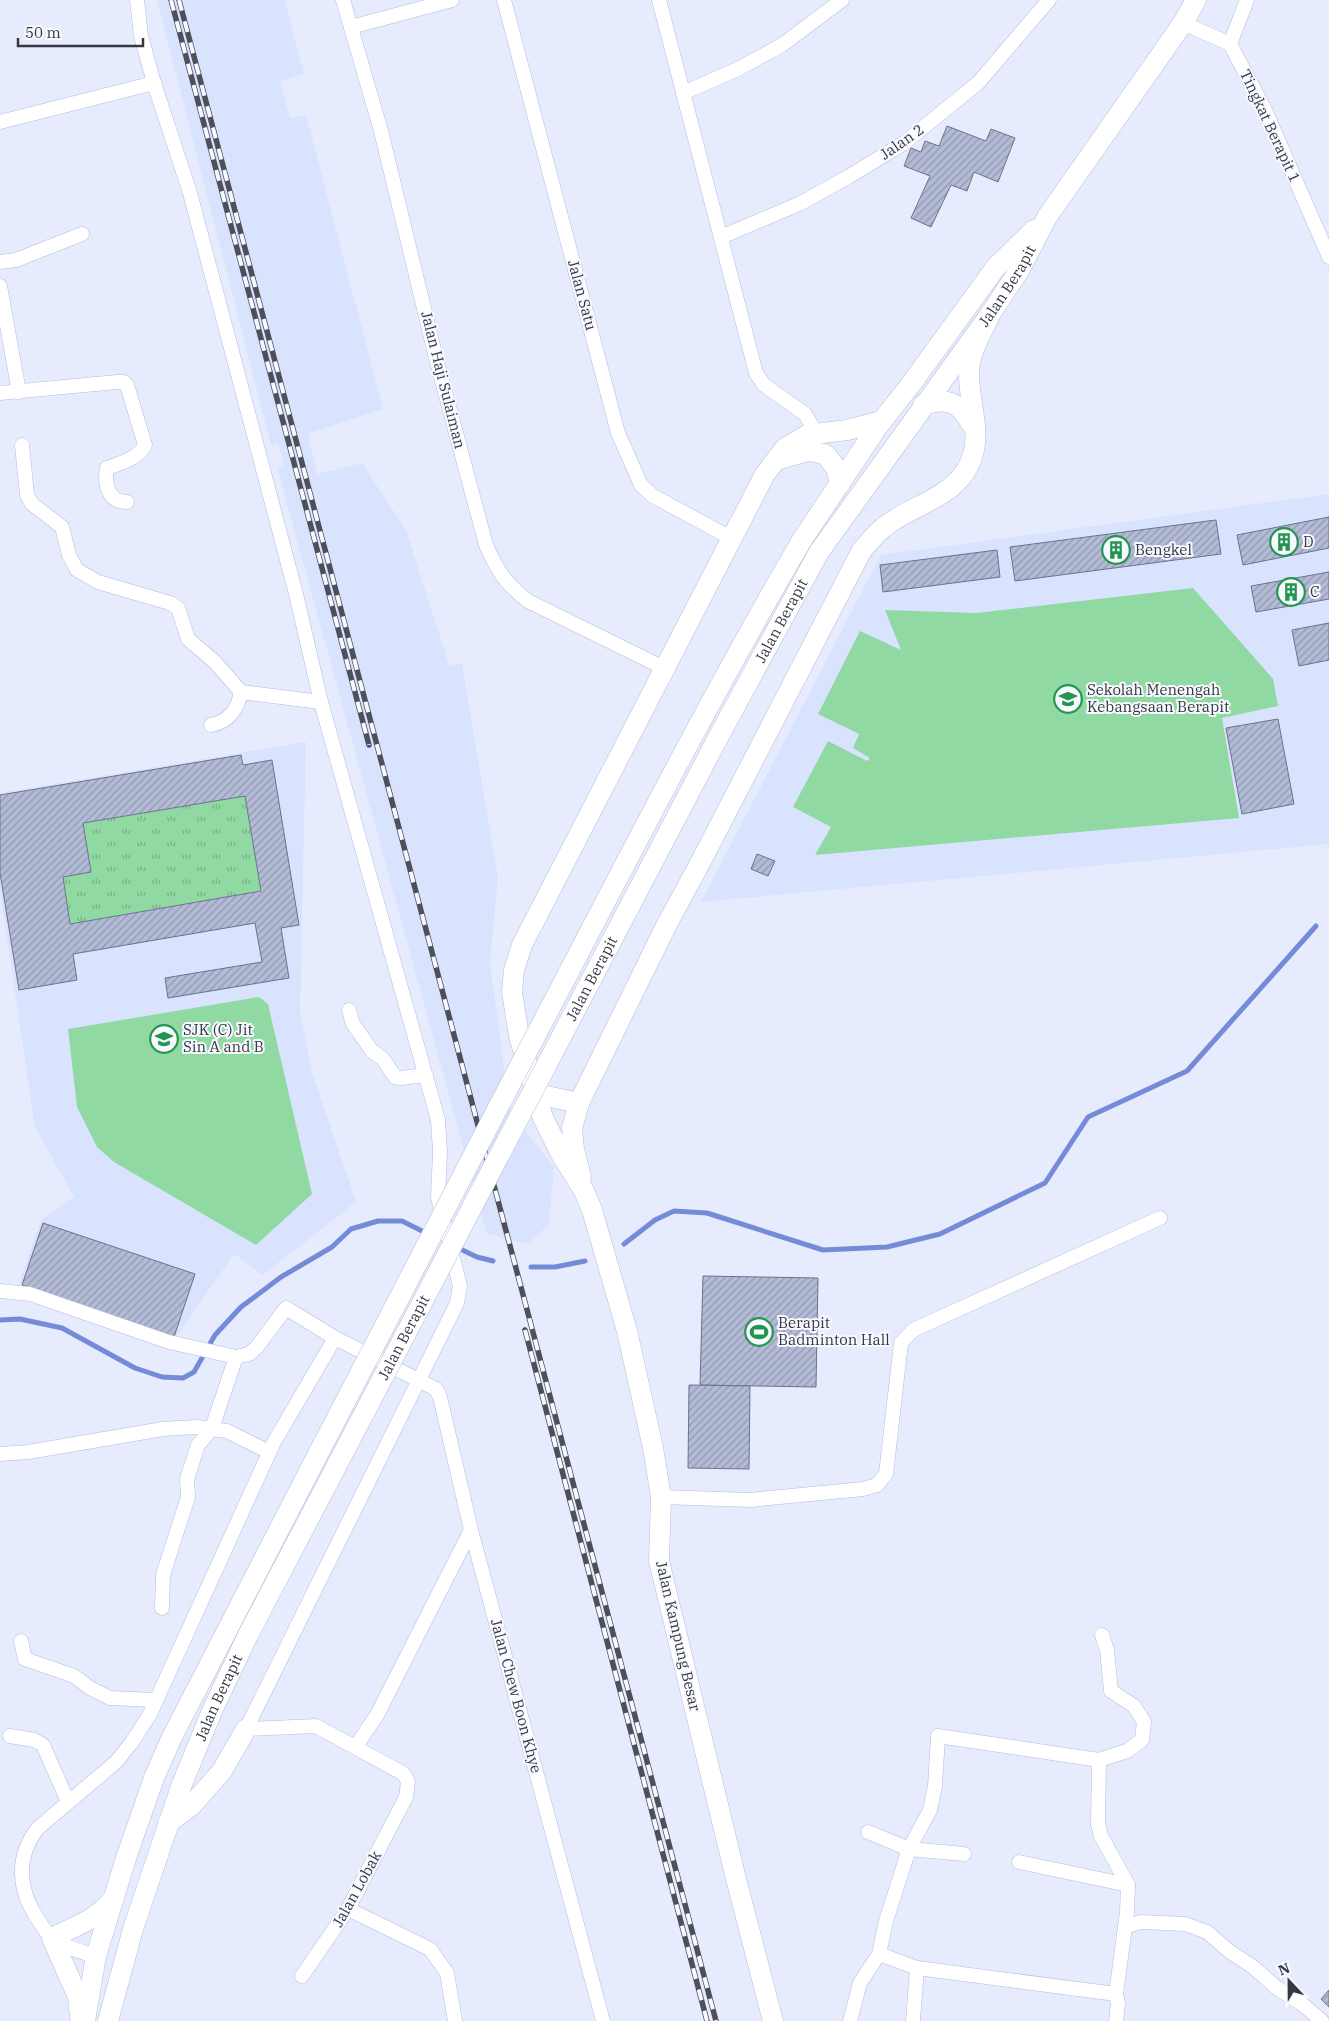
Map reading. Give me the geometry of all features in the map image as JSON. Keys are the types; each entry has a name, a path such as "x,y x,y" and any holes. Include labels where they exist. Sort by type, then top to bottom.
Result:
{"main road":[{"name":"Jalan Berapit","path":"108,2021 132,1929 182,1784 212,1711 252,1626 716,740 819,552 923,405 991,314 1020,269 1047,217 1196,0"},
{"path":"85,2021 96,1956 113,1898 154,1778 171,1739 334,1421 751,627 802,540 882,421 1000,262 1047,217"},
{"path":"584,1191 574,1149 572,1128 579,1103 667,924 862,550 883,528 939,496 955,484 966,470 973,454 976,432 969,374 973,351 991,314"},
{"path":"923,405 946,401 960,407 976,432"},
{"path":"584,1191 562,1156 543,1118 516,1018 512,992 514,970 522,945 765,474 785,448 807,435 847,430 882,421"},
{"path":"774,462 808,451 825,454 836,468 840,484"},
{"path":"537,1094 579,1103"},
{"name":"Jalan Kampung Besar","path":"584,1191 599,1232 627,1331 653,1448 660,1497 659,1561 773,2021"},
{"path":"168,1823 190,1808 222,1771 246,1729"},
{"path":"80,2021 78,1997 52,1938 94,1918 103,1912 113,1898"},
{"path":"96,1956 113,1949 132,1929"}],"street":[{"path":"137,0 141,36 192,203 296,594 321,702 438,1120 440,1152 438,1197 460,1286 457,1302 327,1569 246,1729 316,1726 356,1746 377,1715 471,1530"},
{"name":"Jalan Haji Sulaiman","path":"343,0 380,131 437,362 486,545 498,571 512,588 528,601 664,668"},
{"path":"352,27 452,0"},
{"name":"Jalan Satu","path":"504,0 616,423 626,450 641,485 653,496 732,538"},
{"path":"659,0 756,373 764,385 805,414 816,433"},
{"path":"683,93 738,69 782,45 842,0"},
{"name":"Jalan 2","path":"721,237 801,203 904,143 978,82 1049,0"},
{"path":"1182,22 1230,44 1247,0"},
{"name":"Tingkat Berapit 1","path":"1230,44 1265,110 1329,257"},
{"path":"0,122 154,83"},
{"path":"0,262 16,260 82,234"},
{"path":"0,286 19,392"},
{"path":"0,393 124,382 127,384 145,445 142,451 133,458 107,468 106,474 108,491 112,497 119,502 127,502"},
{"path":"22,445 27,495 32,504 62,527 69,555 77,570 98,582 170,603 178,608 188,639 215,662 241,692 321,702"},
{"path":"211,725 231,716 238,706 241,692"},
{"path":"349,1010 353,1024 372,1051 383,1059 395,1077 426,1075"},
{"path":"660,1497 750,1500 863,1489 877,1485 886,1474 901,1343 913,1330 1160,1218"},
{"path":"0,1291 30,1294 169,1342 236,1357 212,1428 198,1446 187,1480 188,1498 163,1576 162,1608"},
{"name":"Jalan Chew Boon Khye","path":"236,1357 249,1354 258,1347 286,1308 335,1338 436,1389 440,1397 471,1530 603,2021"},
{"path":"96,1956 76,1951 52,1938 35,1916 23,1885 22,1865 24,1850 38,1828 116,1762 150,1714 269,1452 335,1338"},
{"path":"0,1454 28,1452 163,1429 212,1428 235,1434 269,1452"},
{"path":"850,2021 860,1983 879,1954 886,1921 909,1849 930,1810 935,1786 938,1736 1099,1760 1127,1751 1142,1740 1144,1722 1134,1706 1111,1691 1107,1650 1102,1635"},
{"path":"21,1641 25,1659 74,1676 90,1688 110,1698 155,1700"},
{"path":"10,1736 34,1740 43,1745 68,1802"},
{"name":"Jalan Lobak","path":"302,1976 348,1909 406,1797 408,1782 404,1774 356,1746"},
{"path":"1099,1760 1099,1830 1128,1885 1126,1926 1116,1994 1118,2003 1116,2021"},
{"path":"868,1832 909,1849 964,1854"},
{"path":"1018,1862 1128,1885"},
{"path":"348,1909 430,1950 447,1973 455,2021"},
{"path":"1126,1926 1141,1922 1185,1924 1207,1932 1253,1967 1276,1988 1302,2004 1322,2021"},
{"path":"879,1954 916,1968 1116,1994"},
{"path":"913,2021 916,1968"}],"shaded area":[{"path":"157,0 285,0 304,74 280,81 290,118 306,115 383,409 308,434 317,474 362,463 406,530 449,665 462,664 498,877 490,963 510,1111 554,1167 549,1225 527,1244 487,1234 277,467 284,465 278,443 271,445"},
{"name":"Sekolah Menengah Kebangsaan Berapit","path":"1329,494 1329,844 701,902 881,555"},
{"name":"SJK (C) Jit Sin A and B","path":"306,742 300,1010 311,1069 356,1202 263,1275 234,1254 176,1337 19,1284 41,1220 74,1197 35,1127 0,892 0,793"}],"green space":[{"path":"1193,588 1273,679 1278,706 1222,718 1239,818 815,855 831,827 793,807 828,741 867,761 870,758 853,748 859,734 818,714 860,631 901,650 885,610 976,613"},
{"path":"245,796 261,891 70,924 63,877 91,872 83,823"},
{"path":"259,997 268,1004 312,1194 256,1245 114,1162 97,1147 77,1107 68,1029"}],"building":[{"path":"947,126 986,141 991,129 1015,138 998,182 974,172 967,191 951,185 931,227 911,218 930,176 904,166 911,148 921,152 925,141 939,146"},
{"name":"D","path":"1329,517 1329,548 1243,565 1237,535"},
{"name":"Bengkel","path":"1216,520 1221,554 1015,581 1010,547"},
{"path":"997,550 1000,577 883,592 880,565"},
{"name":"C","path":"1329,572 1329,599 1256,612 1251,586"},
{"path":"1329,623 1329,660 1299,666 1292,630"},
{"path":"1278,719 1294,804 1242,814 1226,728"},
{"path":"241,755 243,765 272,760 299,925 281,928 289,978 168,998 165,978 262,962 255,923 73,954 77,980 19,990 0,873 0,795","holes":["245,796 261,891 70,924 63,877 91,872 83,823"]},
{"path":"757,854 775,861 768,876 751,869"},
{"path":"43,1223 195,1274 174,1337 22,1285"},
{"name":"Berapit Badminton Hall","path":"703,1276 818,1278 816,1387 700,1385"},
{"path":"689,1385 750,1386 749,1469 688,1468"},
{"path":"1329,1990 1329,2007 1321,1999"}],"waterway":[{"path":"624,1244 655,1220 674,1211 707,1213 823,1250 887,1247 940,1234 1045,1183 1088,1117 1187,1071 1316,926"},
{"path":"0,1320 20,1319 62,1328 135,1368 162,1377 183,1378 194,1372 215,1335 241,1307 281,1277 332,1247 351,1229 378,1221 402,1221 428,1234"},
{"path":"456,1247 477,1257 493,1261"},
{"path":"531,1267 555,1267 585,1261"}],"railway":[{"path":"171,0 369,745"},
{"path":"179,0 716,2021"},
{"path":"525,1330 707,2021"}],"place":[{"name":"D","path":"1284,542"},
{"name":"Bengkel","path":"1116,550"},
{"name":"C","path":"1291,592"},
{"name":"Sekolah Menengah Kebangsaan Berapit","path":"1068,699"},
{"name":"SJK (C) Jit Sin A and B","path":"164,1039"},
{"name":"Berapit Badminton Hall","path":"759,1332"}]}
